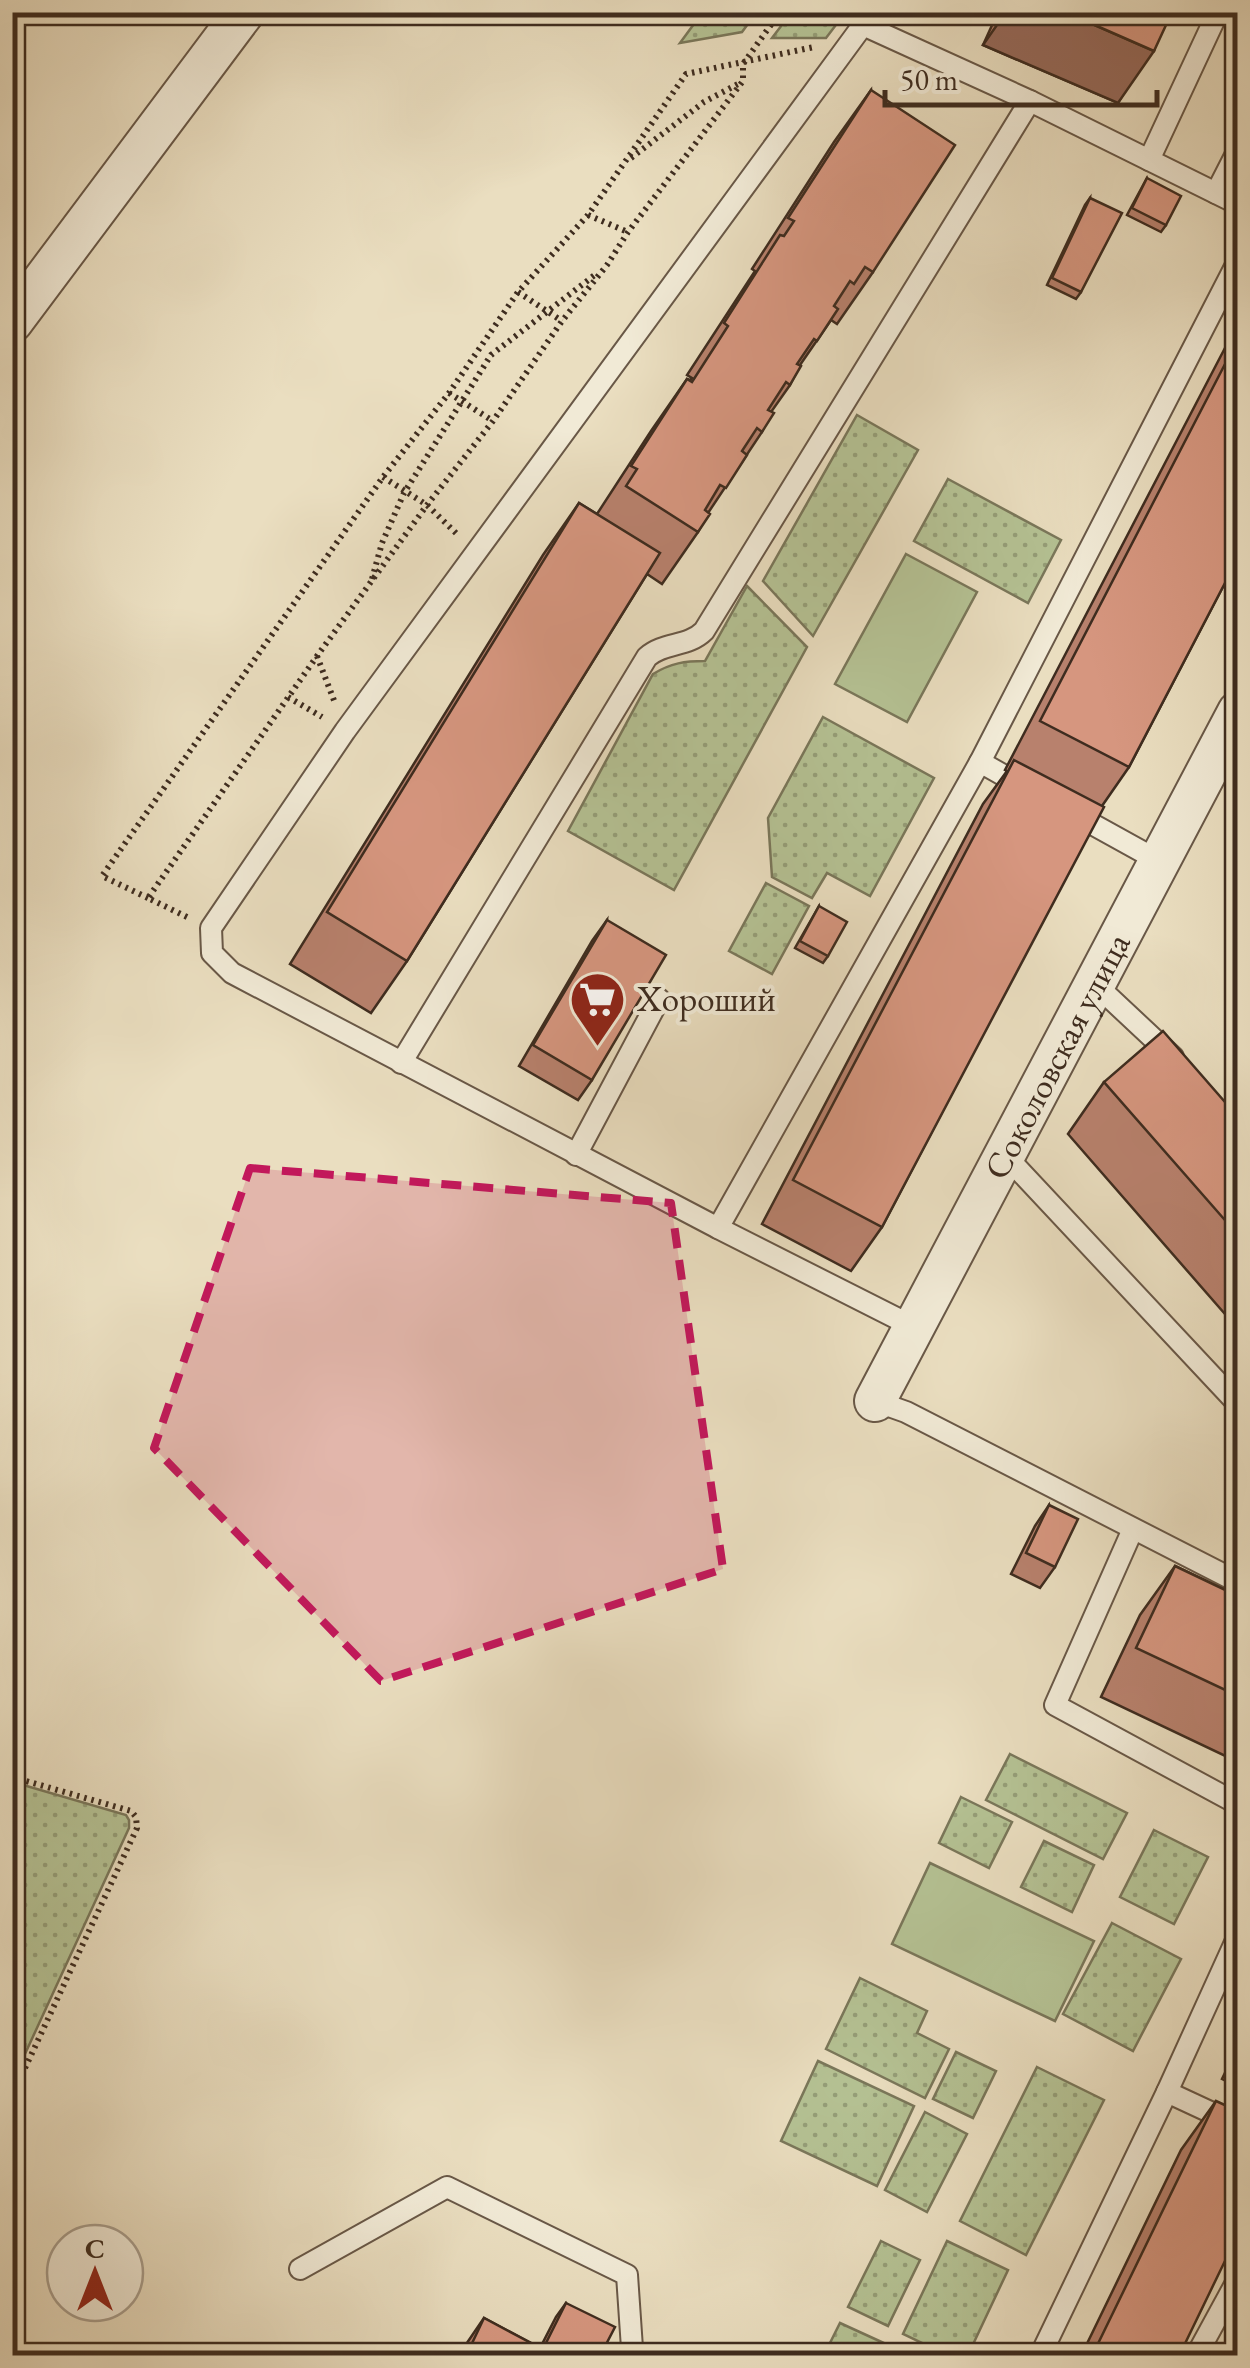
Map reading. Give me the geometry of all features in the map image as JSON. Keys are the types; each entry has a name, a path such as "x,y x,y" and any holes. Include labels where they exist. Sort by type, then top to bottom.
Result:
{"street":[{"path":"12,322 244,12"},
{"name":"Соколовская улица","path":"875,1401 1159,862 1226,768 1238,712"}],"lane":[{"path":"1149,160 1218,12"},
{"path":"914,1328 232,973 212,953 211,928 345,731 863,25 1238,204"},
{"path":"401,1063 647,657 664,646 698,638 704,631 1030,102"},
{"path":"1216,193 1238,150"},
{"path":"718,1228 980,762 1238,260"},
{"path":"980,762 1159,862"},
{"path":"1094,983 1193,1077"},
{"path":"576,1155 660,999"},
{"path":"1004,1154 1238,1404"},
{"path":"875,1401 906,1412 1238,1582"},
{"path":"1133,1529 1056,1705 1238,1804"},
{"path":"1040,2356 1238,1936"},
{"path":"1167,2092 1238,2125"},
{"path":"300,2269 447,2186 627,2276 630,2356"},
{"path":"1196,2356 1238,2279"}],"path":[{"path":"148,898 317,656 743,81 743,64 780,12"},
{"path":"588,215 686,74 743,64 863,25"},
{"path":"211,928 102,876 518,292 588,215 626,162 704,102 743,81"},
{"path":"588,215 628,232"},
{"path":"370,585 382,543 404,493 492,355 607,265"},
{"path":"518,292 562,321"},
{"path":"448,393 493,422"},
{"path":"383,478 427,506 476,554"},
{"path":"317,656 345,731"},
{"path":"288,697 345,731"},
{"path":"12,1778 132,1811 136,1817 136,1828 12,2096"}],"highlighted area":[{"path":"250,1168 671,1203 723,1569 381,1681 154,1448"}],"green space":[{"path":"702,12 756,13 742,32 680,43"},
{"path":"791,12 845,13 826,38 772,38"},
{"path":"857,415 918,450 813,636 763,581"},
{"path":"948,479 1061,540 1028,603 914,541"},
{"path":"906,554 977,592 907,722 835,684"},
{"path":"747,586 807,647 674,890 568,831 653,674 678,663 705,661"},
{"path":"823,717 934,778 870,896 827,873 812,898 772,877 768,818"},
{"path":"766,883 809,906 772,974 729,951"},
{"path":"1010,1754 1127,1813 1103,1859 986,1800"},
{"path":"13,1782 126,1815 129,1828 13,2080"},
{"path":"961,1797 1012,1822 989,1868 939,1843"},
{"path":"1154,1830 1208,1857 1174,1924 1120,1897"},
{"path":"1044,1841 1094,1865 1072,1912 1021,1887"},
{"path":"930,1863 1094,1941 1055,2021 892,1944"},
{"path":"1112,1923 1181,1959 1133,2051 1063,2014"},
{"path":"860,1978 927,2011 917,2033 949,2049 925,2098 826,2049"},
{"path":"956,2052 996,2071 973,2118 933,2099"},
{"path":"818,2061 914,2106 877,2186 781,2141"},
{"path":"1037,2067 1104,2100 1026,2255 960,2221"},
{"path":"925,2112 967,2134 927,2212 885,2190"},
{"path":"881,2241 920,2260 888,2326 848,2307"},
{"path":"947,2241 1008,2270 968,2355 947,2355 903,2334"},
{"path":"840,2323 910,2355 824,2355"}],"building":[{"path":"1065,12 1172,12 1154,51"},
{"path":"871,90 955,145 873,272 865,267 854,284 850,281 834,306 838,309 797,364 801,366 790,385 786,382 768,410 774,413 762,432 757,428 742,451 747,455 726,488 720,485 705,510 710,514 698,532 626,486 637,469 631,466 687,379 692,382 728,326 724,323 780,235 784,236 794,221 788,218"},
{"path":"1147,178 1181,196 1166,225 1132,208"},
{"path":"1090,198 1122,213 1081,292 1052,278"},
{"path":"1238,339 1238,558 1129,767 1040,721"},
{"path":"579,503 660,553 407,961 327,912"},
{"path":"1014,760 1104,807 882,1227 793,1180"},
{"path":"819,906 847,922 828,956 800,941"},
{"path":"607,920 666,955 592,1080 533,1045"},
{"path":"1163,1031 1238,1117 1238,1235 1104,1082"},
{"path":"1049,1505 1078,1519 1055,1567 1026,1553"},
{"path":"1175,1566 1238,1596 1238,1696 1136,1648"},
{"path":"1216,2101 1238,2111 1238,2234 1179,2356 1092,2356"},
{"path":"566,2303 615,2327 600,2356 561,2356 544,2347"},
{"path":"484,2318 548,2352 547,2356 466,2356"}],"place":[{"name":"Хороший","path":"598,1048"}]}
